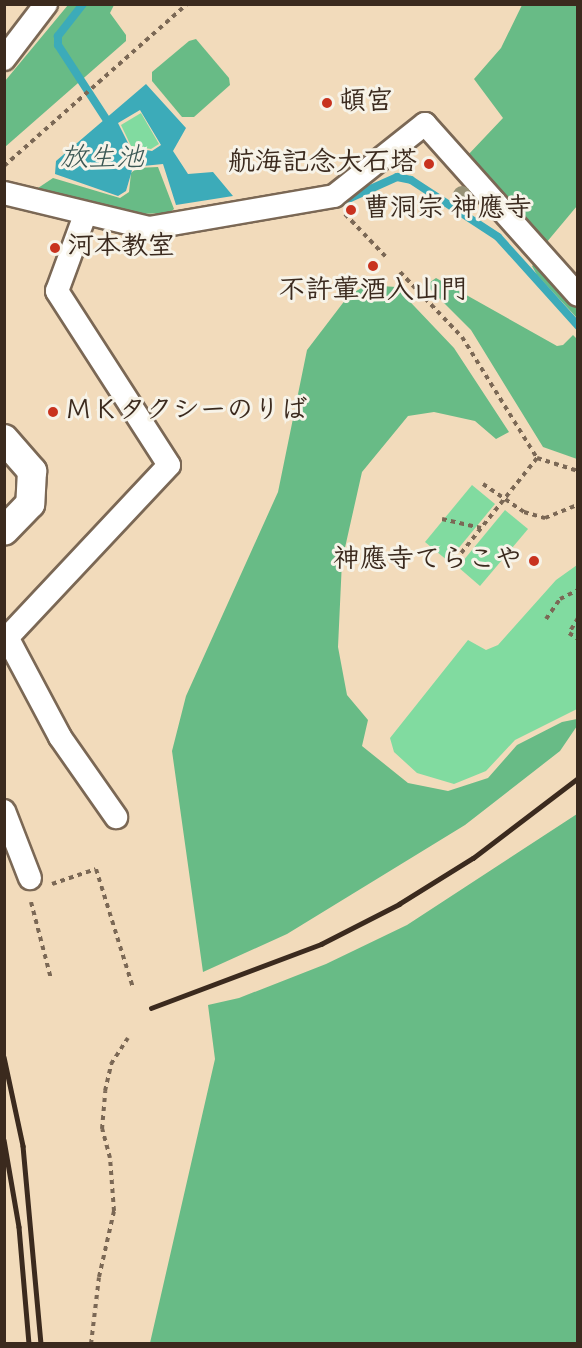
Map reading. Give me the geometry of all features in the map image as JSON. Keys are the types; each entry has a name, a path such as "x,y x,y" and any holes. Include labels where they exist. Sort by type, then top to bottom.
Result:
{"street":[{"path":"4,59 46,4"},
{"path":"4,193 85,215 149,228 334,196 425,124 578,295"},
{"path":"85,215 57,291 169,465 6,640 60,738 116,817"},
{"path":"4,439 32,471 30,504 6,527"},
{"path":"4,811 33,884"}],"path":[{"path":"4,166 187,4"},
{"path":"343,211 386,257"},
{"path":"400,272 462,337 537,458 578,471"},
{"path":"454,562 537,458"},
{"path":"483,484 524,512 545,518 578,506"},
{"path":"442,519 481,528"},
{"path":"546,619 560,599 578,590"},
{"path":"578,618 569,633 578,639"},
{"path":"51,979 30,898 33,884 96,869 133,988"},
{"path":"91,1344 99,1277 114,1211 110,1158 102,1129 105,1091 111,1064 128,1038"}],"green space":[{"path":"68,5 114,5 110,13 126,35 126,41 5,147 5,81"},
{"path":"522,5 577,5 577,206 546,243 467,156 503,118 474,79 501,48"},
{"path":"196,39 229,78 230,85 194,117 182,117 152,81 152,72 189,41"},
{"path":"141,113 159,144 151,149 131,146 121,125"},
{"path":"158,167 174,209 169,213 139,214 40,194 38,188 53,178 120,198 129,192 131,173 137,168"},
{"path":"537,262 577,301 577,318 537,275 532,266"},
{"path":"436,278 557,346 563,345 573,335 577,339 577,459 543,447 471,330 426,285"},
{"path":"367,285 396,287 454,348 509,432 496,439 475,421 434,412 408,416 362,472 342,561 338,647 347,695 368,720 362,746 408,783 448,791 488,778 517,745 562,722 577,719 577,726 560,751 465,825 287,934 203,972 172,751 186,696 278,492 307,350 349,295"},
{"path":"472,485 495,504 448,561 425,542"},
{"path":"505,510 528,529 480,586 458,567"},
{"path":"577,565 577,709 515,740 486,771 454,784 417,773 394,752 390,738 468,640 486,650 498,645 556,580"},
{"path":"577,814 577,1343 150,1343 215,1059 208,1005 239,998 326,964 407,925"}],"water":[{"name":"放生池","path":"146,84 186,128 173,151 188,174 213,172 233,196 176,205 163,164 133,167 126,191 118,196 55,174 56,161","holes":["140,110 161,145 152,151 130,147 118,123"]}],"waterway":[{"path":"83,4 58,36 58,45 106,119"},
{"path":"339,203 397,177 411,180 498,237 578,326"}],"railway":[{"path":"151,1008 321,944 399,904 473,858 578,778"},
{"path":"4,1057 23,1146 41,1344"},
{"path":"4,1140 19,1227 29,1344"}],"place":[{"name":"頓宮","path":"327,103"},
{"name":"航海記念大石塔","path":"429,164"},
{"name":"曹洞宗 神應寺","path":"351,210"},
{"name":"河本教室","path":"55,248"},
{"name":"不許葷酒入山門","path":"373,266"},
{"name":"ＭＫタクシーのりば","path":"53,412"},
{"name":"神應寺てらこや","path":"534,561"}]}
